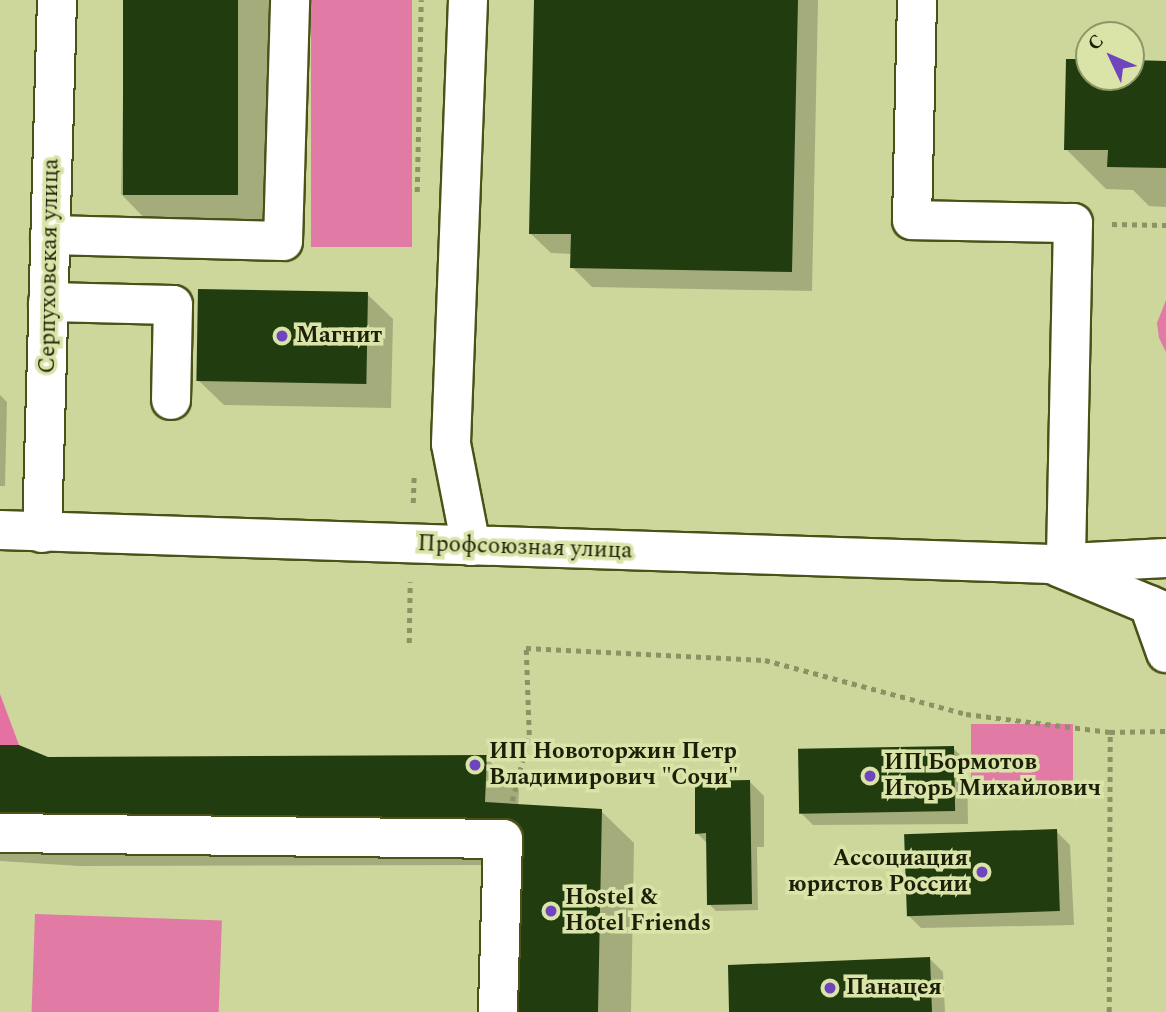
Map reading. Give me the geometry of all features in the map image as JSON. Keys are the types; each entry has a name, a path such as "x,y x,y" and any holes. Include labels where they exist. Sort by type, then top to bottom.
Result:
{"main road":[{"name":"Серпуховская улица","path":"42,533 57,0"},
{"path":"50,235 283,241 290,0"},
{"path":"468,0 451,444 455,476 471,546"},
{"path":"917,0 912,220 1073,223 1058,563"},
{"path":"48,302 173,304 171,400"},
{"name":"Профсоюзная улица","path":"0,530 1058,563 1166,558"},
{"name":"Профсоюзная улица","path":"1058,563 1157,609"},
{"path":"1157,609 1166,653"},
{"path":"0,833 503,839 498,1012"}],"path":[{"path":"1073,223 1166,225"},
{"path":"503,839 529,735 526,649 765,660 966,714 1111,732 1166,731"},
{"path":"1109,1012 1111,732"}],"shaded area":[{"path":"311,0 412,0 412,247 311,247"},
{"path":"1166,300 1166,352 1159,338 1157,323"},
{"path":"0,694 19,745 0,745"},
{"path":"971,724 1073,724 1073,787 971,787"},
{"path":"35,914 222,921 219,1012 32,1012"}],"building":[{"path":"123,0 238,0 238,195 123,195"},
{"path":"534,0 798,0 792,272 570,268 571,234 529,234"},
{"path":"1066,59 1075,59 1075,91 1145,91 1145,60 1166,61 1166,168 1107,167 1108,150 1064,150"},
{"name":"Магнит","path":"198,289 368,292 366,384 196,381"},
{"path":"0,745 19,745 48,757 487,755 485,802 602,809 598,1012 498,1012 504,833 0,831"},
{"path":"954,746 955,811 799,814 798,749"},
{"path":"750,780 752,904 707,905 706,833 695,834 695,781"},
{"name":"Ассоциация юристов России","path":"1057,829 1060,911 907,916 904,834"},
{"name":"Панацея","path":"930,957 932,1012 729,1012 728,965"}],"place":[{"name":"Магнит","path":"282,336"},
{"name":"ИП Новоторжин Петр Владимирович \"Сочи\"","path":"475,765"},
{"name":"ИП Бормотов Игорь Михайлович","path":"870,776"},
{"name":"Ассоциация юристов России","path":"982,872"},
{"name":"Hostel & Hotel Friends","path":"551,911"},
{"name":"Панацея","path":"830,988"}]}
